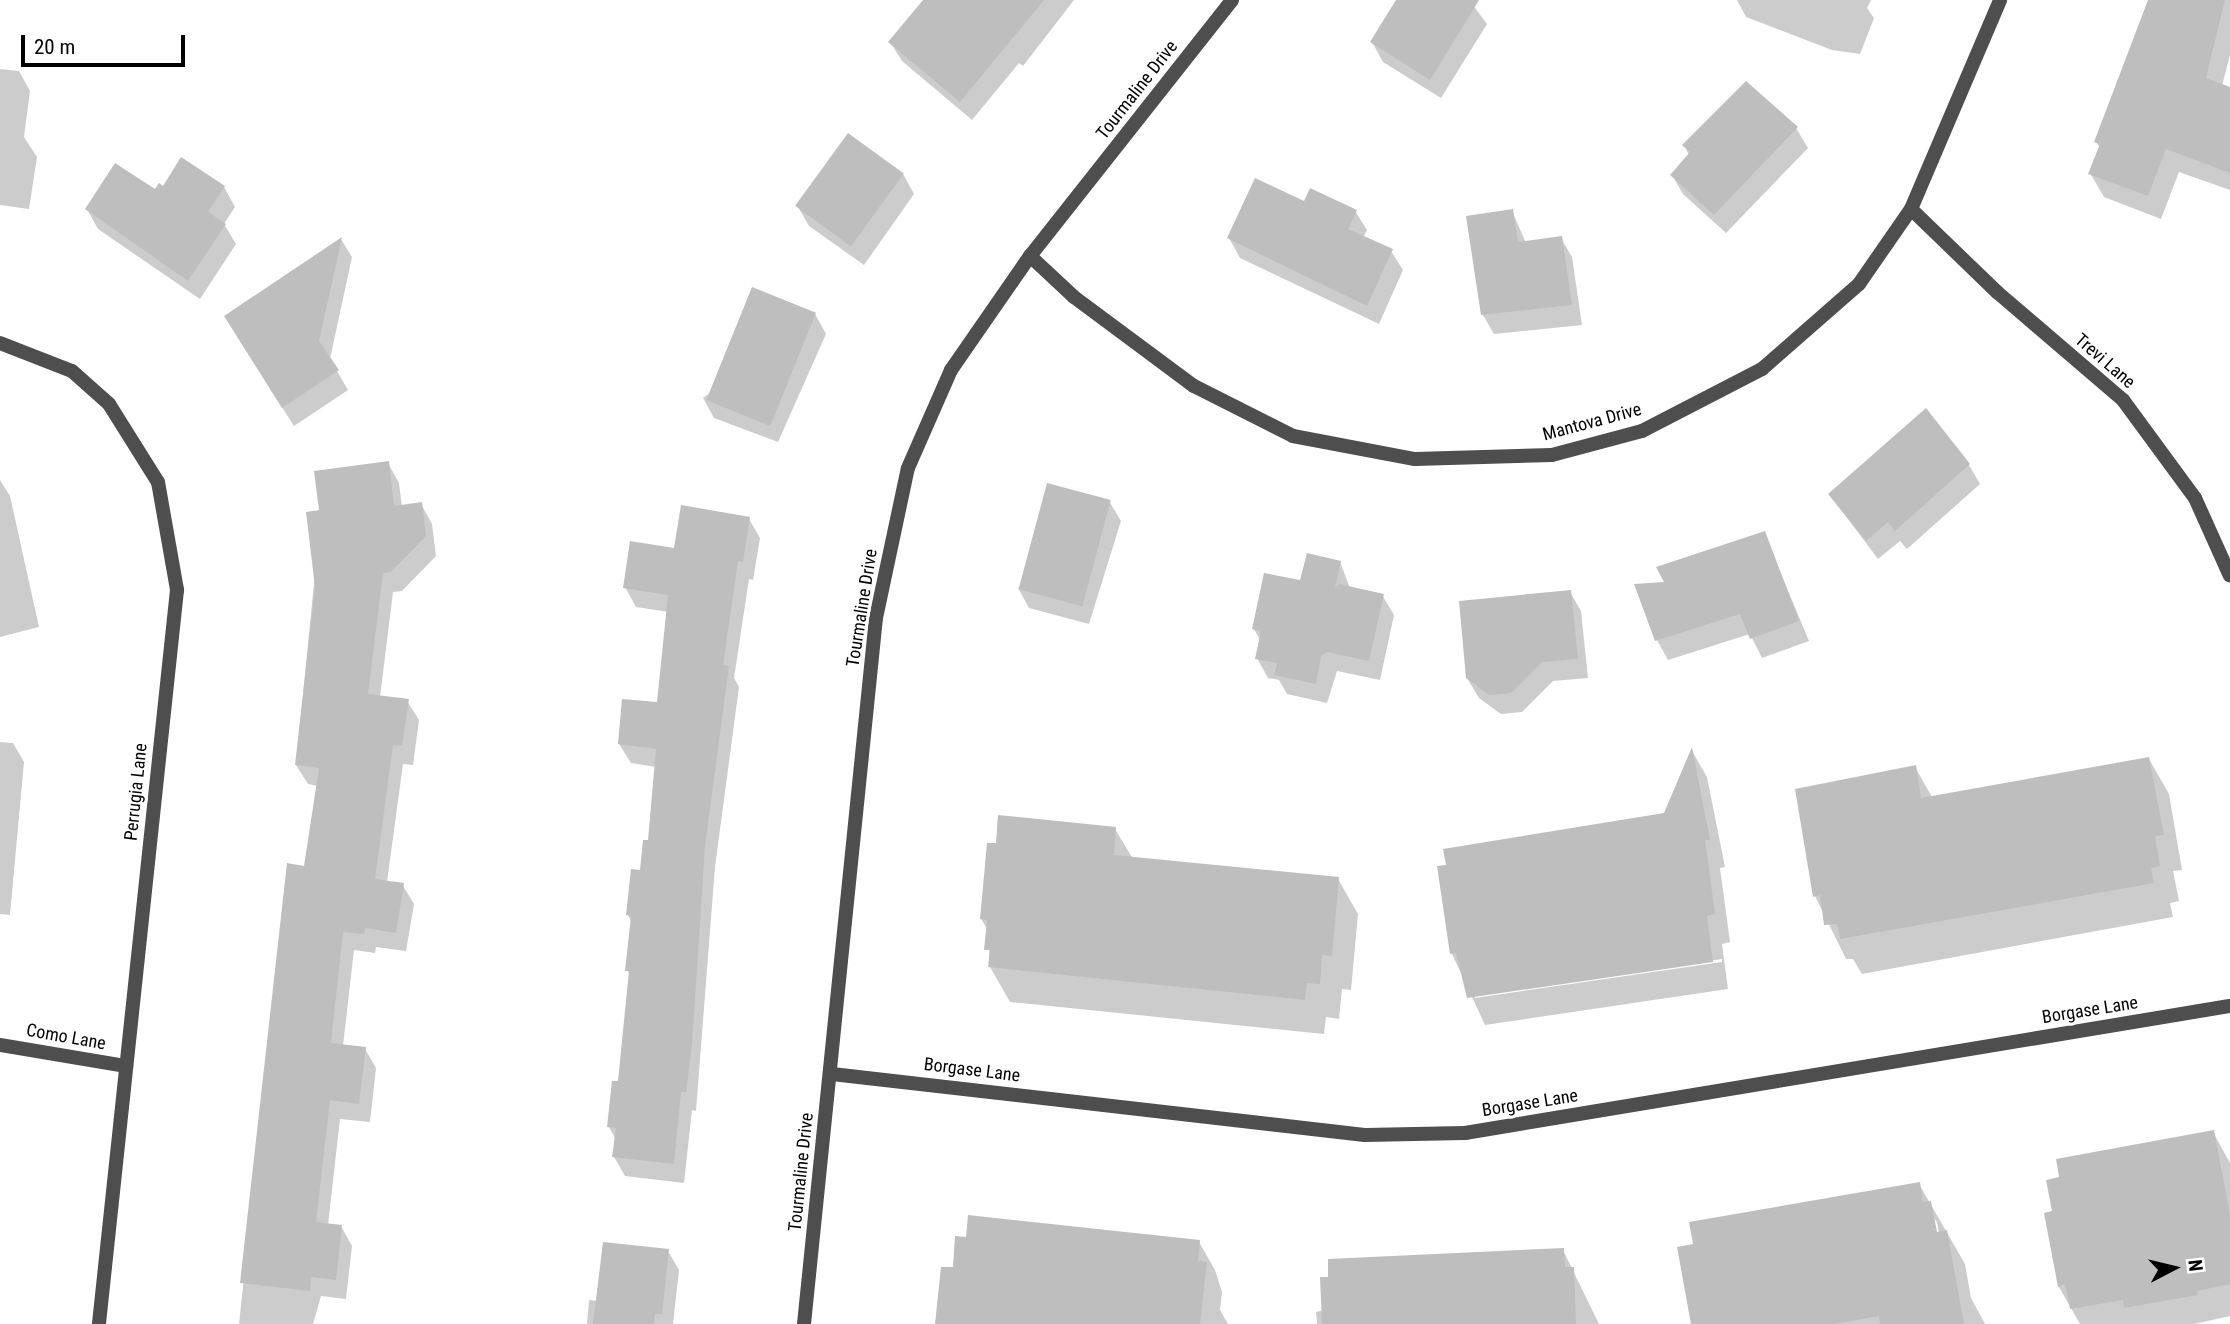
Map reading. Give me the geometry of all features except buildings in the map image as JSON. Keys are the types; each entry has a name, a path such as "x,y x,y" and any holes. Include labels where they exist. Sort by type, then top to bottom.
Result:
{"street":[{"name":"Tourmaline Drive","path":"804,1324 832,1074 876,618 908,468 951,370 1030,256 1232,0"},
{"name":"Mantova Drive","path":"1030,256 1074,297 1194,386 1293,436 1415,459 1552,455 1643,431 1762,369 1859,284 1911,209 2000,0"},
{"name":"Trevi Lane","path":"1911,209 1997,292 2123,400 2195,498 2230,576"},
{"name":"Perrugia Lane","path":"0,344 72,371 109,404 158,482 177,590 99,1324"},
{"name":"Borgase Lane","path":"832,1074 1365,1135 1465,1133 2230,1006"},
{"name":"Como Lane","path":"0,1045 126,1066"}]}
